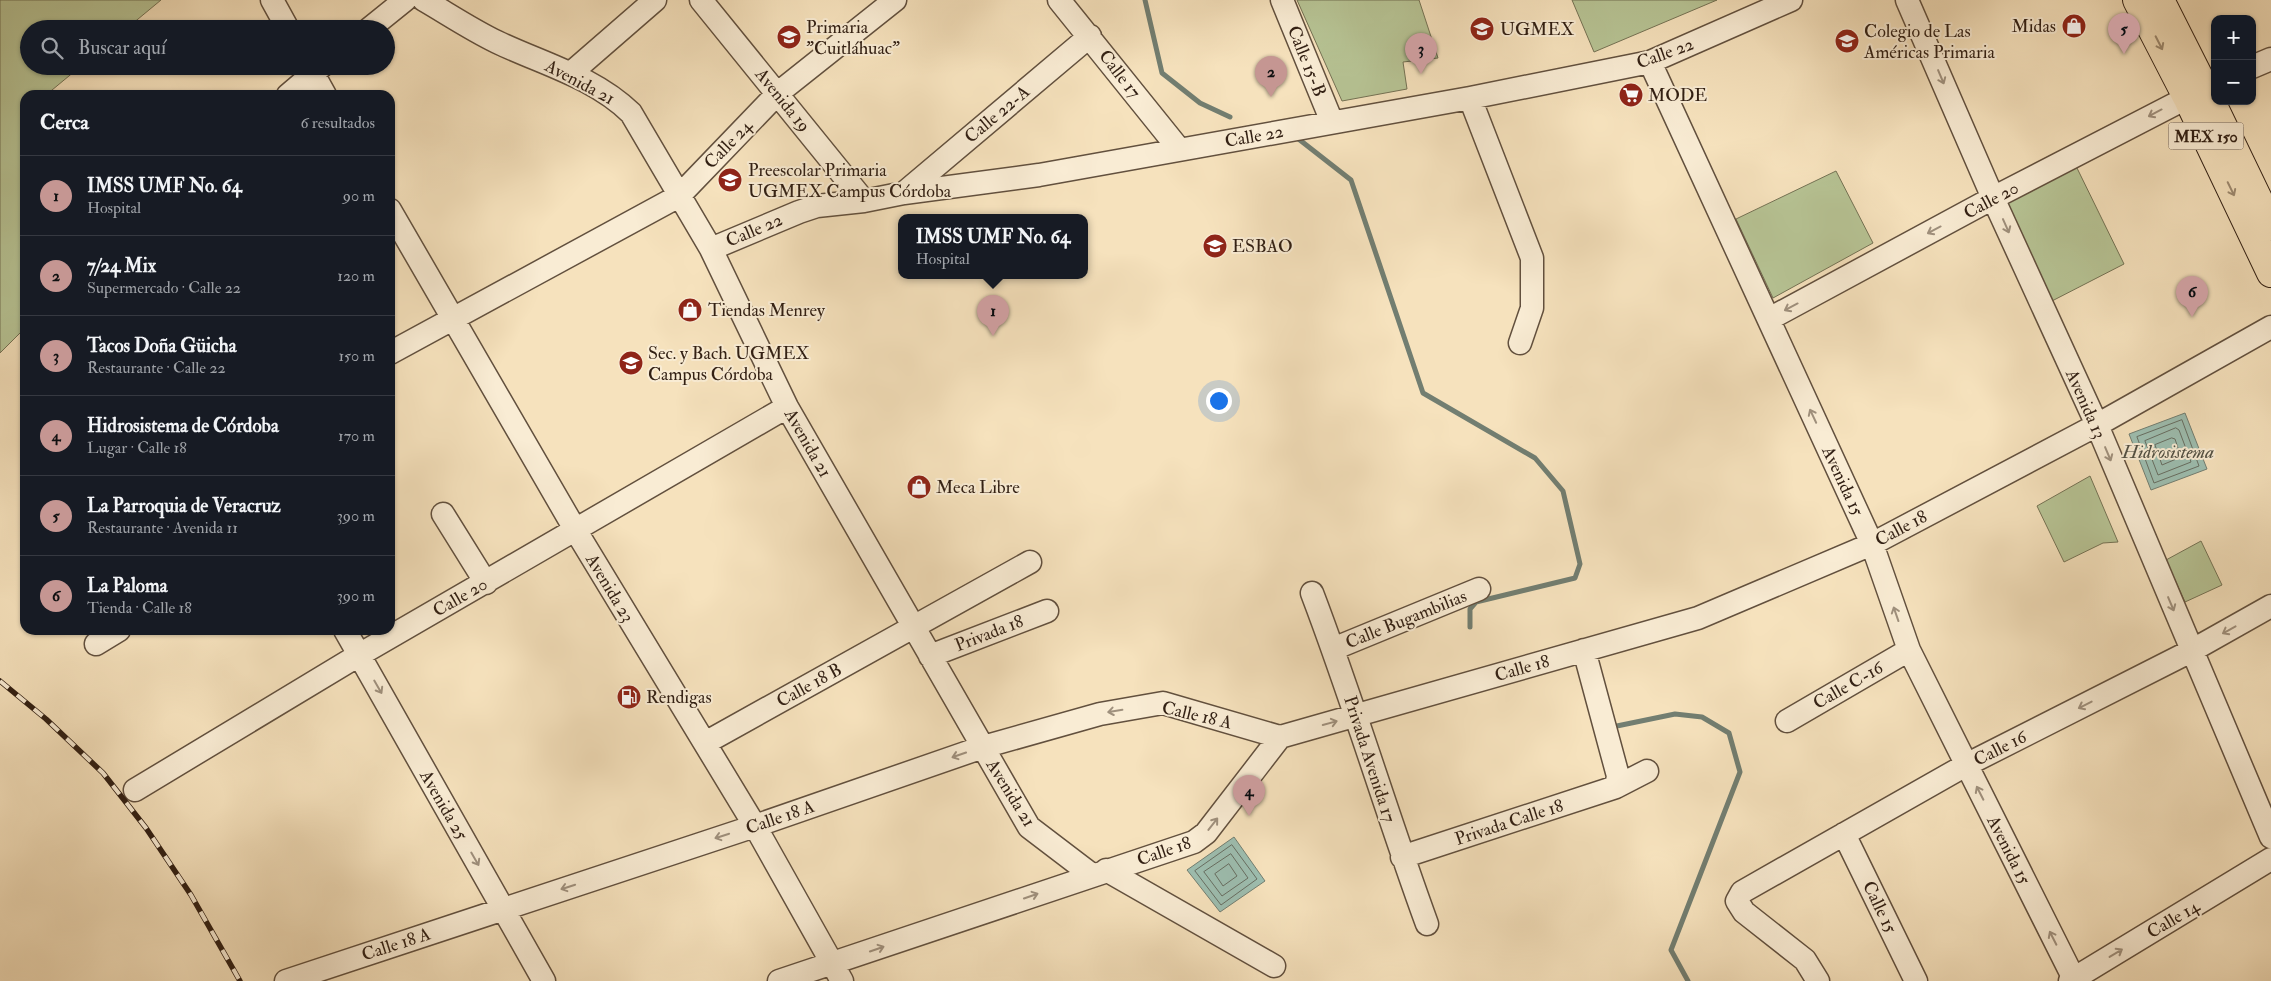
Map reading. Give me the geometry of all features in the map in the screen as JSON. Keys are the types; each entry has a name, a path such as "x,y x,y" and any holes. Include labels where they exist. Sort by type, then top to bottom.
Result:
{"main road":[{"name":"MEX 150","path":"2137,0 2202,90 2271,272"},
{"name":"MEX 150","path":"2160,0 2202,90 2271,226"}],"street":[{"path":"272,0 283,20"},
{"path":"380,20 405,0"},
{"name":"Avenida 21","path":"424,0 496,42 570,73 617,99 631,113 711,248 788,407 1029,827 1099,872 1274,966"},
{"path":"570,73 655,0"},
{"name":"Avenida 19","path":"701,0 778,93 864,202"},
{"name":"Calle 24","path":"679,196 778,93 895,0"},
{"name":"Calle 17","path":"1059,0 1090,36 1179,149"},
{"name":"Calle 15-B","path":"1282,0 1332,122"},
{"name":"Calle 22","path":"711,248 817,206 864,202 904,193 1039,175 1470,98 1650,62 1791,0"},
{"name":"Avenida 13","path":"1907,0 1993,198 2096,425 2271,837"},
{"name":"Calle 22-A","path":"904,193 1090,36"},
{"path":"2256,65 2271,59"},
{"name":"Avenida 15","path":"1650,62 1872,544 1909,650 2073,980"},
{"path":"293,90 309,75"},
{"path":"317,75 323,90"},
{"name":"Calle 20","path":"1769,319 1993,198 2202,90"},
{"path":"1470,98 1532,258 1532,308 1520,343"},
{"path":"395,350 451,318 679,196"},
{"name":"Avenida 23","path":"395,219 576,531 755,826 837,973"},
{"name":"Calle 18","path":"779,981 837,973 1099,872 1194,842 1206,834 1280,737 1698,618 1872,544 2096,425 2271,327"},
{"name":"Calle 20","path":"395,635 788,407"},
{"path":"442,514 486,583"},
{"name":"Calle 18 B","path":"705,743 1030,562"},
{"name":"Calle Bugambilias","path":"1333,648 1479,589"},
{"name":"Privada Avenida 17","path":"1312,593 1333,648 1402,857 1427,924"},
{"name":"Calle 16","path":"1818,981 1805,960 1744,912 1737,901 1742,892 1966,765 2191,651 2271,606"},
{"name":"Privada 18","path":"930,656 1047,611"},
{"path":"96,644 111,635"},
{"name":"Avenida 25","path":"347,635 503,908 537,979"},
{"name":"Calle 20","path":"134,790 394,635"},
{"path":"1584,650 1618,776 1616,786"},
{"name":"Calle C-16","path":"1787,721 1909,650"},
{"name":"Calle 18 A","path":"286,981 755,826 983,747 1100,714 1163,703 1280,737"},
{"name":"Privada Calle 18","path":"1402,857 1616,786 1647,771"},
{"name":"Calle 15","path":"1844,834 1916,981"},
{"name":"Calle 14","path":"2073,980 2271,859"}],"green space":[{"path":"0,0 161,0 137,20 20,20 20,75 70,75 52,90 20,90 20,333 0,353"},
{"path":"1297,0 1419,0 1438,58 1403,62 1407,89 1342,101"},
{"path":"1572,0 1717,0 1594,52"},
{"path":"2076,166 2124,264 2050,302 2007,202"},
{"path":"1836,171 1873,243 1773,298 1736,219"},
{"path":"2090,476 2118,542 2103,543 2064,562 2037,506"},
{"path":"2201,541 2222,585 2185,602 2166,560"}],"water":[{"name":"Hidrosistema","path":"2185,413 2207,469 2151,490 2129,434"},
{"path":"1234,837 1265,881 1220,912 1187,870"}],"waterway":[{"path":"1145,0 1162,73 1200,103 1230,117"},
{"path":"1296,137 1351,180 1423,393 1535,458 1563,491 1580,564 1575,578 1476,602 1470,609 1470,627"},
{"path":"1612,727 1675,714 1702,717 1729,733 1740,772 1671,950 1688,981"}],"railway":[{"path":"0,681 46,719 103,773 146,828 191,895 240,981"}],"place":[{"name":"Midas","path":"2074,26"},
{"name":"UGMEX","path":"1482,29"},
{"name":"Primaria \"Cuitláhuac\"","path":"789,37"},
{"name":"Colegio de Las Américas Primaria","path":"1847,41"},
{"name":"La Parroquia de Veracruz","path":"2124,54"},
{"name":"Tacos Doña Güicha","path":"1421,74"},
{"name":"MODE","path":"1631,95"},
{"name":"7/24 Mix","path":"1271,97"},
{"name":"Preescolar Primaria UGMEX Campus Córdoba","path":"730,180"},
{"name":"ESBAO","path":"1215,246"},
{"name":"Tiendas Menrey","path":"690,310"},
{"name":"La Paloma","path":"2192,317"},
{"name":"IMSS UMF No. 64","path":"993,336"},
{"name":"Sec. y Bach. UGMEX Campus Córdoba","path":"631,363"},
{"name":"Meca Libre","path":"919,487"},
{"name":"Rendigas","path":"629,697"},
{"name":"Hidrosistema de Córdoba","path":"1249,816"}]}
